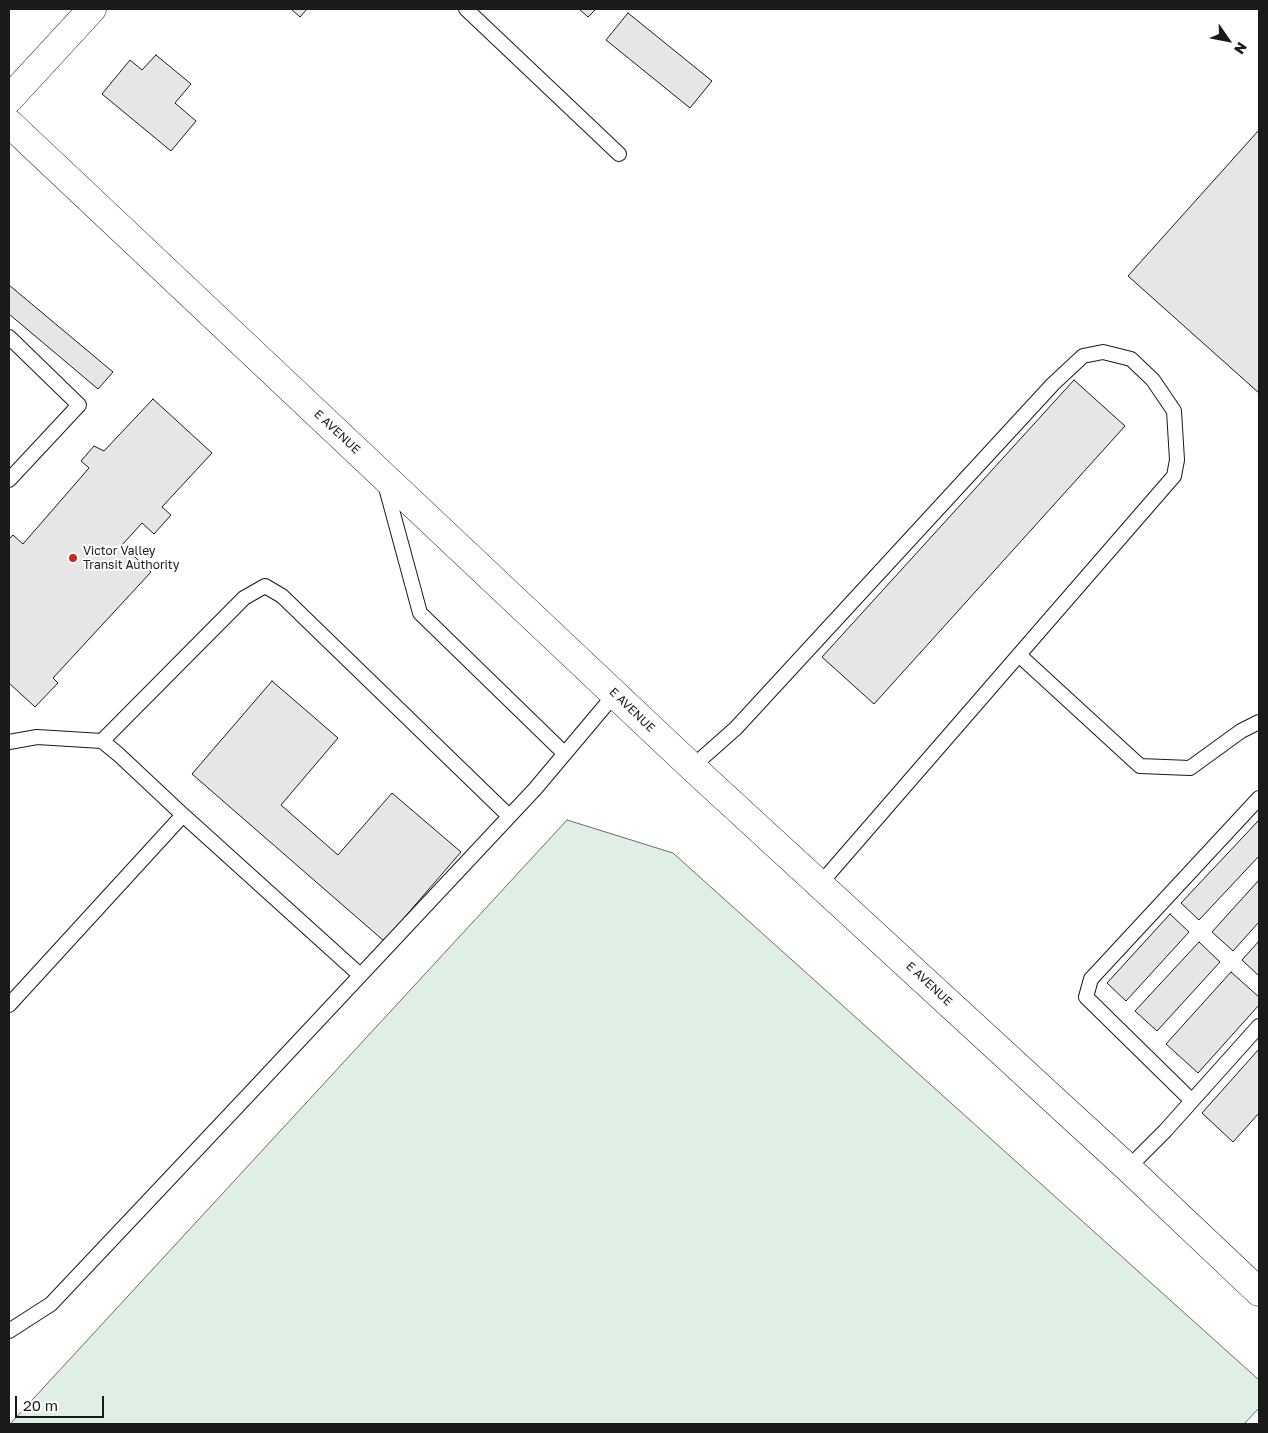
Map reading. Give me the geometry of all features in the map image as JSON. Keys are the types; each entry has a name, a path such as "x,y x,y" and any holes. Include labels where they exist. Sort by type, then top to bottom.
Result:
{"street":[{"path":"9,99 92,9"},
{"name":"E AVENUE","path":"9,122 692,768 1128,1168 1259,1292"}],"lane":[{"path":"466,9 619,154"},
{"path":"9,480 79,405 10,341"},
{"path":"692,768 736,728 1071,367 1083,356 1102,352 1131,359 1153,380 1174,411 1177,460 1174,476 820,884"},
{"path":"383,475 420,613 564,753"},
{"path":"102,741 244,598 265,586 282,596 509,816"},
{"path":"1019,654 1140,766 1190,768 1241,731 1259,722"},
{"path":"9,1331 51,1304 535,789 615,694"},
{"path":"9,742 37,737 102,741 360,976"},
{"path":"1192,1101 1086,997 1092,979 1259,798"},
{"path":"9,1004 183,815"},
{"path":"1128,1168 1192,1101 1259,1026"}],"green space":[{"path":"567,820 673,853 1259,1380 1259,1408 1244,1424 10,1424"}],"building":[{"path":"291,9 307,9 300,17"},
{"path":"579,9 596,9 588,17"},
{"path":"628,13 712,81 690,108 606,40"},
{"path":"156,55 191,84 175,103 196,121 171,151 102,94 130,60 142,70"},
{"path":"1259,130 1259,393 1128,276"},
{"path":"9,285 113,372 98,389 9,314"},
{"path":"1074,380 1125,426 874,704 822,657"},
{"name":"Victor Valley Transit Authority","path":"153,399 212,453 162,507 171,515 154,534 142,523 122,545 151,572 53,678 58,683 35,707 9,683 9,539 13,535 23,544 89,468 81,461 94,446 104,451"},
{"path":"272,681 338,738 281,805 338,855 392,793 461,852 384,941 192,774"},
{"path":"1259,820 1259,856 1199,920 1181,903"},
{"path":"1259,880 1259,922 1233,951 1212,932"},
{"path":"1170,914 1189,932 1126,1001 1107,983"},
{"path":"1259,941 1259,976 1242,960"},
{"path":"1199,942 1220,962 1157,1031 1135,1011"},
{"path":"1231,972 1259,997 1259,1005 1198,1073 1166,1044"},
{"path":"1259,1049 1259,1113 1233,1142 1202,1113"}],"place":[{"name":"Victor Valley Transit Authority","path":"73,558"}]}
